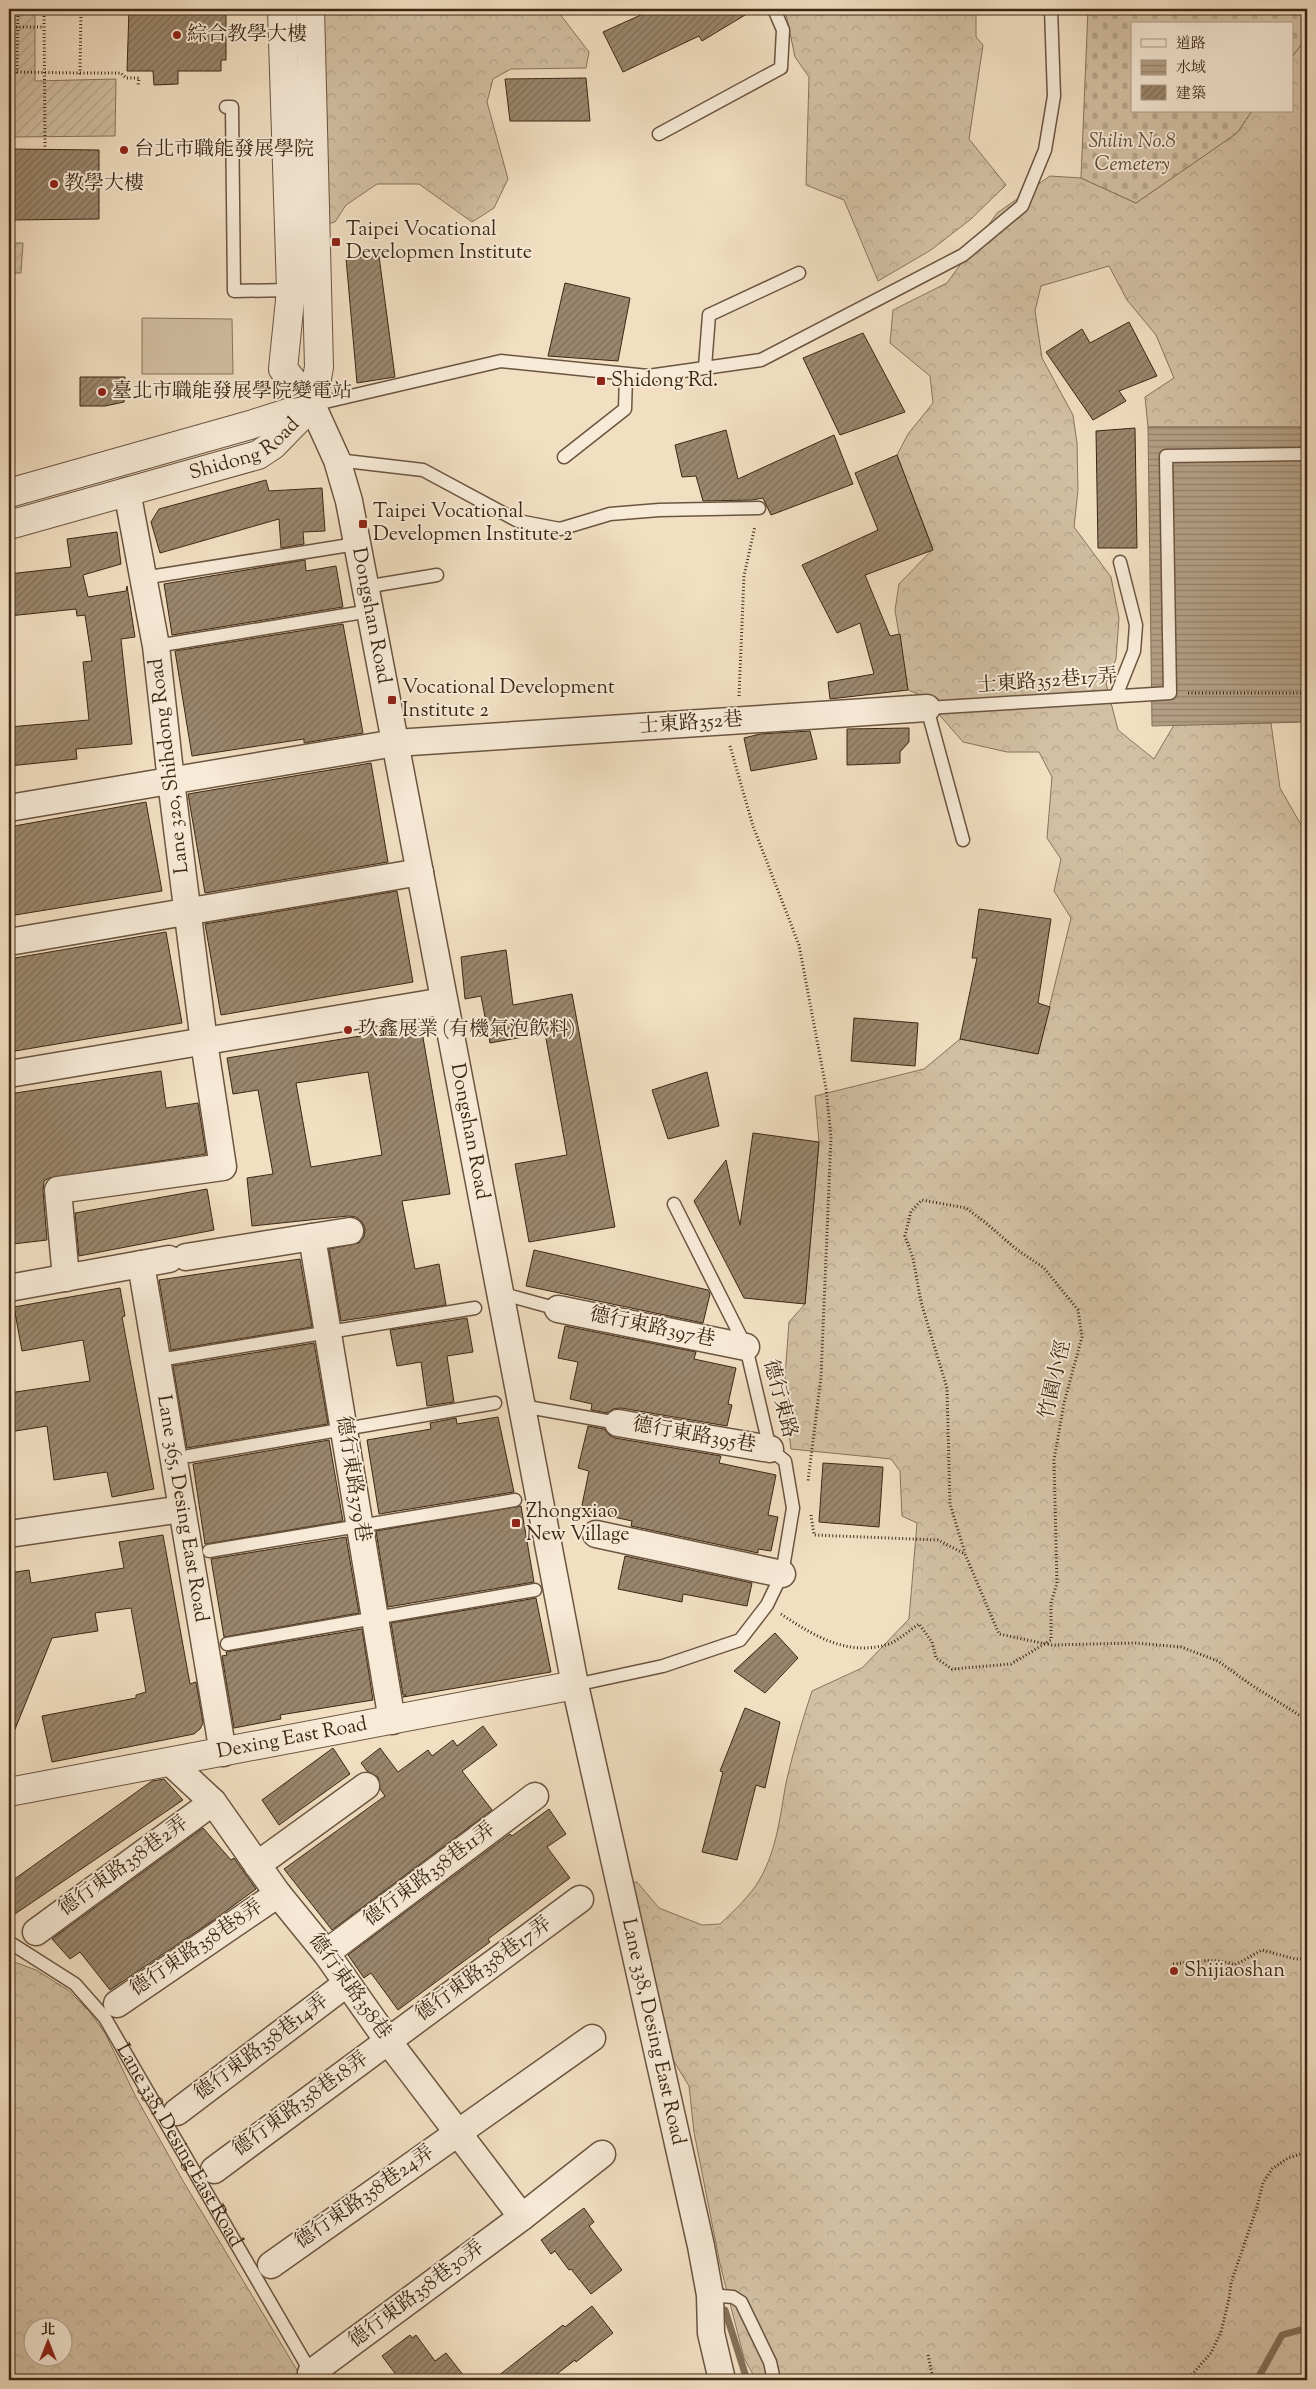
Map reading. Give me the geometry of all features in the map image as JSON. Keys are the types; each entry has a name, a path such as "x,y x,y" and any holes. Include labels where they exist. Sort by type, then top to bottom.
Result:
{"street":[{"name":"Dongshan Road","path":"282,9 291,290 283,369 312,405 337,460 349,501 575,1685"},
{"path":"310,9 319,367 312,405"},
{"name":"Shidong Road","path":"9,525 258,456 272,445 312,405"},
{"name":"Shidong Road","path":"9,493 250,425 312,405"},
{"name":"Lane 320, Shihdong Road","path":"66,1278 58,1190 224,1167 204,1042 170,781 156,646 127,491"},
{"name":"士東路352巷","path":"9,808 395,743 927,708"},
{"path":"9,942 420,872"},
{"path":"9,1074 444,1001"},
{"path":"9,1288 141,1264 350,1231"},
{"name":"德行東路379巷","path":"312,1237 392,1721"},
{"name":"Lane 365, Desing East Road","path":"141,1264 223,1753"},
{"name":"德行東路397巷","path":"558,1309 746,1347"},
{"name":"德行東路395巷","path":"618,1423 770,1449"},
{"path":"9,1534 182,1509"},
{"path":"596,1534 782,1574"},
{"name":"Dexing East Road","path":"9,1792 575,1685"},
{"name":"Lane 338, Desing East Road","path":"575,1685 710,2295 711,2333 722,2380"},
{"name":"德行東路358巷","path":"170,1763 213,1802 278,1894 326,1953 346,1984 388,2041 522,2217"},
{"path":"257,1865 366,1786"},
{"name":"德行東路358巷11弄","path":"326,1953 535,1796"},
{"name":"德行東路358巷2弄","path":"36,1932 213,1802"},
{"name":"德行東路358巷8弄","path":"116,2004 278,1894"},
{"name":"德行東路358巷17弄","path":"388,2041 580,1899"},
{"name":"德行東路358巷14弄","path":"177,2112 346,1984"},
{"name":"德行東路358巷24弄","path":"272,2265 592,2038"},
{"name":"德行東路358巷18弄","path":"214,2170 388,2041"},
{"name":"德行東路358巷30弄","path":"313,2377 602,2154"}],"lane":[{"path":"659,134 781,68 783,30 774,9"},
{"path":"312,405 501,361 648,376 761,360 963,255 1022,206 1045,150 1054,96 1051,9"},
{"path":"226,107 232,107 234,291 291,290"},
{"path":"705,367 709,315 799,273"},
{"path":"564,458 625,410 626,375"},
{"path":"1170,693 1166,456 1307,454"},
{"path":"337,460 423,470 518,521 560,529 610,514 660,510 759,508"},
{"path":"143,578 356,544"},
{"path":"1116,696 1134,651 1136,625 1120,562"},
{"path":"156,646 368,599 437,575"},
{"name":"士東路352巷17弄","path":"927,708 1170,693"},
{"path":"927,708 963,840"},
{"name":"德行東路","path":"575,1685 663,1666 740,1640 767,1605 782,1574 793,1508 785,1461 770,1449 746,1347 674,1204"},
{"path":"500,1293 558,1309"},
{"path":"171,1358 475,1308"},
{"path":"189,1456 495,1404"},
{"path":"522,1406 618,1423"},
{"path":"209,1551 515,1500"},
{"path":"227,1644 535,1590"},
{"name":"Lane 338, Desing East Road","path":"9,1942 75,1984 105,2018 313,2377"},
{"path":"710,2295 733,2297 741,2302 770,2362 774,2380"}],"path":[{"path":"18,9 17,72 121,73 126,78 139,78 138,86"},
{"path":"44,9 45,150"},
{"path":"80,73 81,9 129,9"},
{"path":"9,27 44,27"},
{"path":"759,508 744,576 739,700 729,743 753,826 799,945 826,1088 832,1137 821,1376 808,1484"},
{"path":"1170,693 1307,693"},
{"name":"竹園小徑","path":"966,1554 950,1504 947,1388 921,1302 913,1258 905,1236 911,1211 922,1200 966,1208 1015,1248 1044,1268 1078,1310 1082,1337 1064,1403 1054,1460 1058,1583 1051,1602 1051,1640 1045,1644"},
{"path":"811,1509 814,1535 938,1540 966,1554 999,1634 1045,1644 1135,1644 1181,1647 1218,1661 1307,1720"},
{"path":"767,1605 813,1636 852,1648 890,1644 918,1624 932,1642 936,1658 952,1669 1011,1664 1045,1644"},
{"path":"1229,1968 1262,1950 1295,1959 1307,1959"},
{"path":"1173,1964 1208,1959 1222,1960 1235,1965"},
{"path":"1187,2380 1211,2353 1221,2332 1230,2299 1231,2283 1257,2208 1263,2183 1272,2169 1288,2158 1307,2152"},
{"path":"928,2355 933,2378"},
{"path":"924,2380 933,2378 942,2380"}],"green space":[{"path":"9,9 35,9 35,81 116,79 115,136 9,137"},
{"path":"319,9 556,9 589,52 586,68 511,69 493,79 487,102 508,179 494,208 472,222 419,184 377,184 346,205 335,222 323,225"},
{"path":"785,9 976,9 976,37 983,45 969,139 1006,185 971,219 931,250 878,281 844,200 806,185 809,77 795,57"},
{"name":"Shilin No.8 Cemetery","path":"1088,9 1307,9 1307,37 1294,54 1294,22 1131,22 1131,112 1251,112 1237,133 1136,203 1081,178"},
{"path":"1307,37 1307,427 1148,427 1145,397 1174,378 1156,335 1127,300 1109,266 1041,286 1035,311 1042,358 1073,415 1077,443 1078,490 1074,527 1111,577 1119,618 1116,659 1106,683 1118,730 1154,759 1174,725 1271,723 1280,788 1304,830 1307,832 1307,2380 756,2380 744,2358 720,2264 694,2132 689,2086 665,2047 629,1883 637,1882 659,1908 702,1925 720,1924 726,1919 752,1891 766,1868 777,1832 786,1783 801,1725 812,1691 862,1668 909,1619 917,1523 902,1516 900,1471 891,1459 791,1449 784,1391 789,1322 805,1304 819,1142 815,1096 924,1069 960,1039 1038,1054 1071,918 1054,891 1061,859 1047,838 1052,777 1039,752 1007,752 963,742 923,696 908,690 895,610 899,584 933,549 897,455 908,434 933,403 930,376 890,343 893,310 947,283 997,213 1050,176 1081,178 1136,203 1237,133 1251,112 1294,112 1294,54"},
{"path":"9,243 23,243 21,273 9,273"},
{"path":"142,318 232,319 233,374 142,374"},
{"path":"9,1960 36,1970 68,1990 89,2011 105,2033 136,2097 183,2181 303,2380 9,2380"}],"water":[{"path":"1148,427 1307,427 1307,722 1152,726"}],"building":[{"name":"綜合教學大樓","path":"129,9 226,9 226,60 221,60 221,71 178,71 178,84 154,85 153,71 127,71"},
{"path":"654,9 755,9 702,41 699,36 623,72 603,32"},
{"path":"586,78 590,121 510,121 505,79"},
{"name":"教學大樓","path":"9,149 99,150 99,219 9,220"},
{"path":"379,256 395,377 357,383 346,258"},
{"path":"565,283 630,298 618,361 548,356"},
{"path":"1129,322 1157,376 1119,391 1126,401 1093,420 1046,352 1082,329 1090,343"},
{"path":"863,333 905,412 840,435 803,358"},
{"name":"臺北市職能發展學院變電站","path":"80,377 125,377 124,402 105,406 80,406"},
{"path":"1135,428 1137,548 1098,548 1096,431"},
{"path":"726,430 738,479 834,435 853,484 771,515 763,498 703,501 696,476 682,477 675,445"},
{"path":"897,455 933,550 865,575 890,636 900,634 908,690 830,699 828,682 874,674 860,623 837,633 802,565 878,530 855,473"},
{"path":"266,480 269,491 322,488 325,531 303,532 304,544 281,548 279,519 160,553 151,522 159,509"},
{"path":"117,532 121,564 83,575 88,597 126,591 127,586 135,637 121,639 132,744 76,749 77,759 9,766 9,727 89,720 83,662 92,661 85,615 77,616 76,609 9,616 9,574 71,567 67,539"},
{"path":"305,560 306,571 336,566 343,607 172,635 164,584"},
{"path":"343,624 363,733 304,743 304,739 192,756 175,651"},
{"path":"909,728 909,742 900,752 900,763 847,765 847,729"},
{"path":"810,731 817,759 751,771 744,738 760,734"},
{"path":"371,763 388,862 205,893 188,794"},
{"path":"146,802 162,891 9,916 9,827"},
{"path":"397,891 413,982 221,1015 205,924"},
{"path":"979,909 1051,919 1038,1003 1050,1007 1038,1054 960,1039 977,958 972,958"},
{"path":"166,932 182,1023 9,1052 9,959"},
{"path":"506,950 513,1005 572,994 615,1227 529,1242 515,1164 567,1155 545,1033 490,1043 481,996 465,999 461,957"},
{"path":"854,1018 918,1023 915,1066 851,1061"},
{"path":"421,1026 450,1194 402,1201 415,1269 439,1264 446,1305 341,1321 329,1249 359,1243 364,1237 365,1228 362,1222 356,1217 348,1216 252,1226 247,1178 273,1174 258,1090 233,1094 227,1058","holes":["368,1072 382,1155 311,1167 296,1083"]},
{"path":"161,1071 166,1108 198,1103 206,1154 49,1178 44,1181 43,1191 47,1240 13,1244 9,1204 9,1094"},
{"path":"707,1072 719,1126 668,1139 652,1090"},
{"path":"753,1133 819,1142 805,1304 744,1298 694,1201 726,1160 740,1225"},
{"path":"207,1189 214,1230 79,1256 75,1213"},
{"path":"534,1250 708,1290 710,1294 703,1323 526,1286"},
{"path":"300,1259 312,1327 171,1350 159,1280"},
{"path":"120,1288 125,1316 122,1317 154,1489 112,1497 107,1472 54,1480 47,1426 9,1432 9,1393 90,1381 83,1340 22,1351 14,1307"},
{"path":"467,1318 473,1352 447,1356 454,1402 427,1406 421,1362 397,1366 390,1330"},
{"path":"565,1326 696,1352 694,1359 736,1368 728,1404 732,1405 727,1426 621,1408 613,1409 607,1413 591,1410 592,1404 570,1399 578,1362 558,1358"},
{"path":"314,1343 328,1424 187,1448 173,1366"},
{"path":"498,1417 514,1492 379,1514 367,1440 431,1429 430,1423 456,1418 457,1424"},
{"path":"588,1426 604,1429 615,1438 721,1456 719,1463 776,1475 768,1515 778,1517 771,1551 758,1549 758,1553 631,1526 632,1521 581,1510 589,1471 578,1468"},
{"path":"329,1440 343,1521 205,1544 193,1464"},
{"path":"823,1463 883,1467 879,1527 819,1522"},
{"path":"521,1506 534,1582 388,1607 376,1531"},
{"path":"163,1535 190,1684 196,1682 203,1723 200,1729 194,1734 52,1762 42,1716 136,1698 136,1695 146,1692 131,1608 95,1613 98,1631 52,1638 9,1744 9,1573 29,1570 31,1583 124,1568 119,1542"},
{"path":"346,1537 359,1613 224,1637 211,1559"},
{"path":"625,1556 752,1583 747,1606 683,1594 682,1602 618,1589"},
{"path":"536,1598 551,1672 403,1697 406,1695 403,1695 391,1623"},
{"path":"362,1629 373,1700 280,1715 281,1719 234,1728 222,1656 227,1655 226,1652"},
{"path":"775,1633 798,1658 765,1693 734,1671"},
{"path":"745,1708 780,1722 765,1788 756,1785 737,1860 702,1852 723,1772 720,1771"},
{"path":"483,1726 497,1745 462,1771 492,1810 332,1930 284,1869 385,1796 380,1789 378,1777 367,1771 361,1763 380,1748 398,1772 428,1750 432,1756 453,1740 457,1746"},
{"path":"333,1748 350,1774 279,1825 262,1800"},
{"path":"164,1779 183,1800 9,1918 9,1883 152,1781"},
{"path":"549,1809 566,1834 547,1847 570,1878 488,1939 490,1942 398,2010 371,1973 364,1978 348,1955 510,1834 512,1836"},
{"path":"203,1828 231,1860 234,1858 256,1889 110,1990 80,1952 70,1959 52,1939"},
{"path":"584,2208 594,2222 589,2226 622,2270 591,2294 555,2251 551,2254 541,2240"},
{"path":"592,2306 613,2333 576,2362 575,2360 549,2380 493,2380 563,2325 565,2327"},
{"path":"410,2335 412,2338 416,2335 435,2361 446,2353 467,2380 400,2380 382,2356"}],"waterway":[{"path":"725,2310 747,2380"},
{"path":"1257,2380 1282,2335 1307,2328"}],"place":[{"name":"綜合教學大樓","path":"177,35"},
{"name":"台北市職能發展學院","path":"124,150"},
{"name":"教學大樓","path":"54,184"},
{"name":"Taipei Vocational Developmen Institute","path":"336,242"},
{"name":"Shidong Rd.","path":"601,381"},
{"name":"臺北市職能發展學院變電站","path":"102,392"},
{"name":"Taipei Vocational Developmen Institute 2","path":"363,524"},
{"name":"Vocational Development Institute 2","path":"392,700"},
{"name":"玖鑫展業 (有機氣泡飲料)","path":"348,1030"},
{"name":"Zhongxiao New Village","path":"516,1523"},
{"name":"Shijiaoshan","path":"1174,1971"}]}
